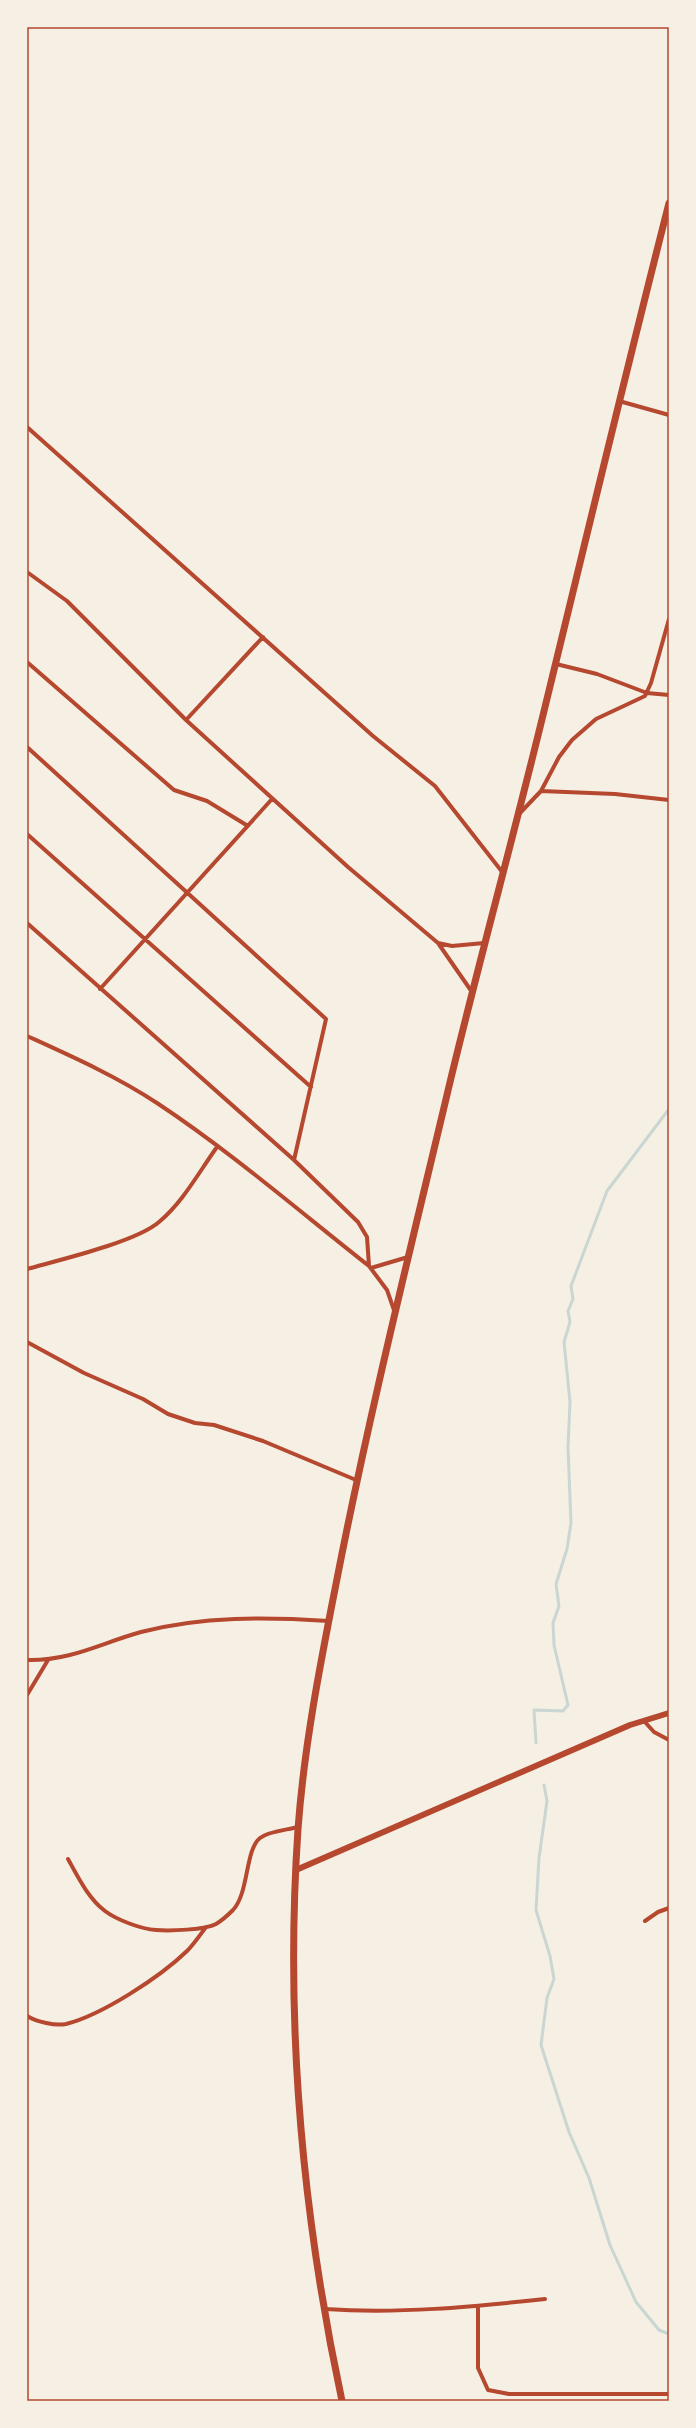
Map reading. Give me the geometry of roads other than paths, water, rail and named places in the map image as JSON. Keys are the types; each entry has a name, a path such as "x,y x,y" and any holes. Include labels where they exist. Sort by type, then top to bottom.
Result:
{"main road":[{"path":"342,2401 325,2309 310,2213 298,2094 295,1984 296,1870 298,1827 306,1750 356,1480 395,1312 484,943 556,664 619,401 669,203"},
{"path":"296,1870 559,1755 644,1721 669,1713"}],"street":[{"path":"619,401 669,415"},
{"path":"27,427 373,736 435,786 503,874"},
{"path":"27,572 67,601 186,720 272,799 438,943 472,992"},
{"path":"518,815 541,791 559,757 572,740 596,718 645,696 669,620"},
{"path":"186,720 263,637"},
{"path":"27,662 174,790 207,801 248,826"},
{"path":"556,664 597,674 647,693 669,695"},
{"path":"27,747 326,1019 294,1160"},
{"path":"541,791 614,794 669,800"},
{"path":"100,989 272,799"},
{"path":"27,834 145,941 311,1087"},
{"path":"27,923 294,1160 358,1222 367,1237 370,1267"},
{"path":"438,943 452,946 484,943"},
{"path":"27,1036 106,1072 157,1103 217,1147 370,1267 387,1290 395,1312"},
{"path":"27,1269 134,1235 158,1223 176,1204 217,1147"},
{"path":"370,1267 408,1257"},
{"path":"27,1342 84,1373 143,1399 168,1414 195,1423 214,1425 263,1441 356,1480"},
{"path":"27,1660 48,1660 89,1651 141,1632 185,1624 232,1618 329,1621"},
{"path":"27,1695 48,1660"},
{"path":"644,1721 654,1732 669,1740"},
{"path":"68,1859 86,1891 105,1911 133,1924 156,1930 206,1927 216,1924 234,1910 242,1892 253,1850 260,1838 267,1834 298,1827"},
{"path":"645,1921 658,1912 669,1908"},
{"path":"27,2016 44,2022 64,2024 90,2014 118,2000 162,1972 187,1951 206,1927"},
{"path":"325,2309 379,2312 478,2307 545,2299"},
{"path":"478,2307 478,2368 488,2390 509,2394 669,2394"}],"waterway":[{"path":"536,1743 534,1710 563,1711 568,1705 554,1645 553,1623 559,1606 556,1584 567,1549 571,1523 568,1447 570,1402 564,1342 570,1322 568,1311 573,1299 571,1286 607,1191 669,1109"},
{"path":"544,1785 547,1801 539,1858 536,1910 550,1956 554,1979 547,1998 541,2045 569,2132 589,2178 610,2245 636,2302 659,2330 669,2334"}]}
